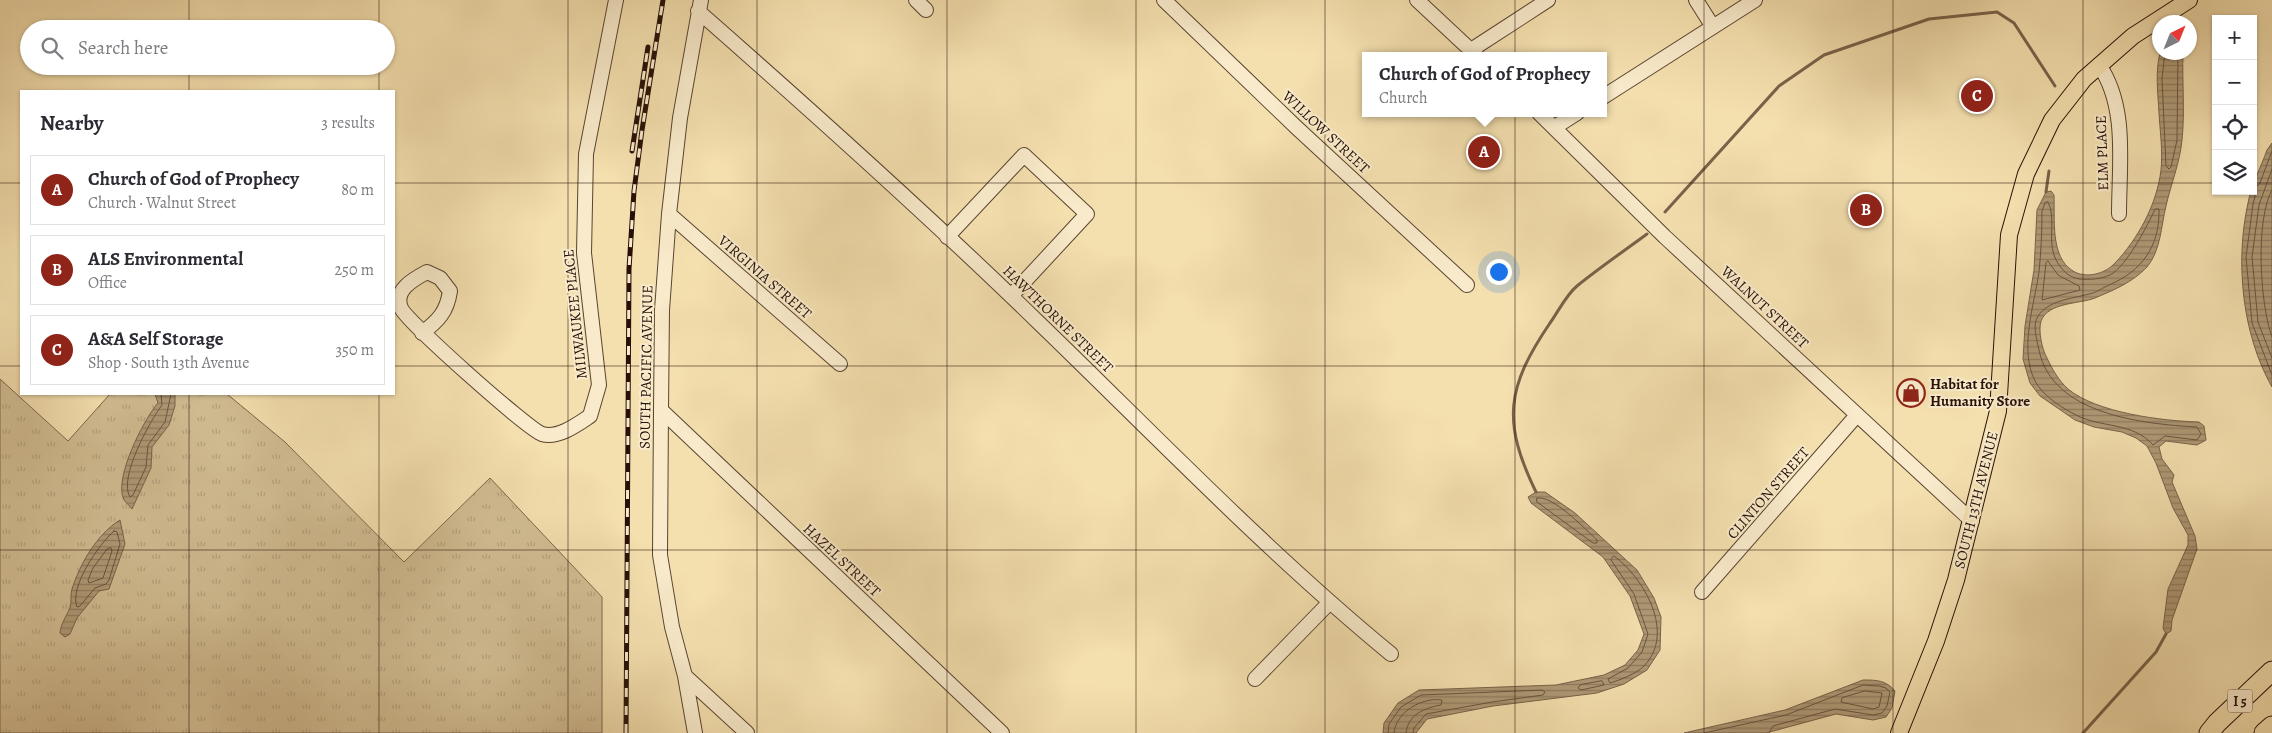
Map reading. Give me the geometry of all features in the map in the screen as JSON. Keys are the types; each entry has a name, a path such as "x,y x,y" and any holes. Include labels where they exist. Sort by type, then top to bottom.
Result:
{"highway":[{"name":"I 5","path":"2210,733 2217,723 2272,671"},
{"path":"2264,733 2272,726"}],"main road":[{"name":"SOUTH 13TH AVENUE","path":"1899,733 1936,641 1956,580 1998,411 2009,236 2026,174 2052,120 2084,79 2132,36 2189,0"}],"street":[{"name":"MILWAUKEE PLACE","path":"422,333 523,423 543,435 565,432 590,416 600,385 584,253 586,154 616,0"},
{"name":"WILLOW STREET","path":"1164,0 1300,130 1467,285"},
{"path":"1417,0 1473,52"},
{"path":"1475,52 1548,0"},
{"path":"1696,0 1714,27"},
{"path":"1607,94 1755,0"},
{"name":"SOUTH PACIFIC AVENUE","path":"695,733 685,676 672,627 660,555 662,310 669,214 680,118 700,5"},
{"name":"HAWTHORNE STREET","path":"700,5 1012,296 1329,603 1391,654"},
{"name":"ELM PLACE","path":"2099,66 2108,78 2115,98 2119,125 2120,214"},
{"name":"WALNUT STREET","path":"1544,117 1665,237 1972,521"},
{"path":"1554,127 1570,117"},
{"path":"948,237 1024,155 1087,214 1012,296"},
{"name":"VIRGINIA STREET","path":"669,214 840,364"},
{"name":"HAZEL STREET","path":"661,410 1002,733"},
{"name":"CLINTON STREET","path":"1702,592 1857,415"},
{"path":"1255,679 1329,603"},
{"path":"685,676 747,733"}],"green space":[{"path":"0,379 68,441 109,395 228,395 285,442 404,562 490,478 602,597 602,733 0,733"}],"water":[{"path":"2159,60 2183,60 2183,118 2179,156 2164,214 2160,238 2152,260 2136,277 2109,292 2089,300 2050,310 2041,321 2040,330 2044,350 2053,371 2068,389 2080,397 2113,410 2167,420 2199,422 2204,426 2206,440 2197,445 2166,441 2159,447 2162,459 2174,475 2172,482 2195,536 2197,549 2172,620 2171,631 2166,634 2163,628 2168,589 2188,545 2188,535 2173,508 2156,463 2147,446 2136,438 2122,432 2094,427 2075,420 2040,396 2030,383 2023,359 2025,326 2034,270 2037,210 2046,192 2051,191 2054,195 2055,237 2060,257 2073,271 2084,275 2101,272 2115,263 2139,232 2151,208 2159,183 2162,163 2157,83"},
{"path":"2272,143 2272,387 2254,344 2248,321 2242,273 2244,226 2249,197 2250,195 2257,195 2257,175 2267,150"},
{"path":"155,395 175,395 175,406 169,425 152,447 151,468 132,509 124,500 122,490 126,464 138,435 158,403"},
{"path":"1536,492 1545,492 1575,513 1637,570 1654,598 1661,617 1660,650 1647,670 1624,684 1597,693 1493,706 1427,719 1416,733 1383,733 1384,723 1398,703 1419,690 1556,685 1604,675 1625,665 1638,650 1644,634 1630,596 1603,557 1531,503 1528,497"},
{"path":"120,520 125,544 109,589 99,591 77,618 70,634 65,637 60,633 70,608 71,591 75,579 90,550 104,533"},
{"path":"1863,680 1884,683 1895,691 1892,708 1886,717 1873,720 1836,714 1766,733 1684,733 1785,710"}],"waterway":[{"path":"1665,212 1779,86 1824,55 1929,19 1997,12 2014,23 2055,86"},
{"path":"2046,192 2049,171"},
{"path":"1536,492 1525,467 1514,425 1517,387 1524,367 1535,346 1569,294 1647,234"},
{"path":"2083,733 2156,652 2166,634"}],"railway":[{"path":"626,733 629,269 634,191 663,0"},
{"path":"632,151 648,47"}],"place":[{"name":"A&A Self Storage","path":"1977,96"},
{"name":"Church of God of Prophecy","path":"1484,152"},
{"name":"ALS Environmental","path":"1866,210"},
{"name":"Habitat for Humanity Store","path":"1911,393"}]}
